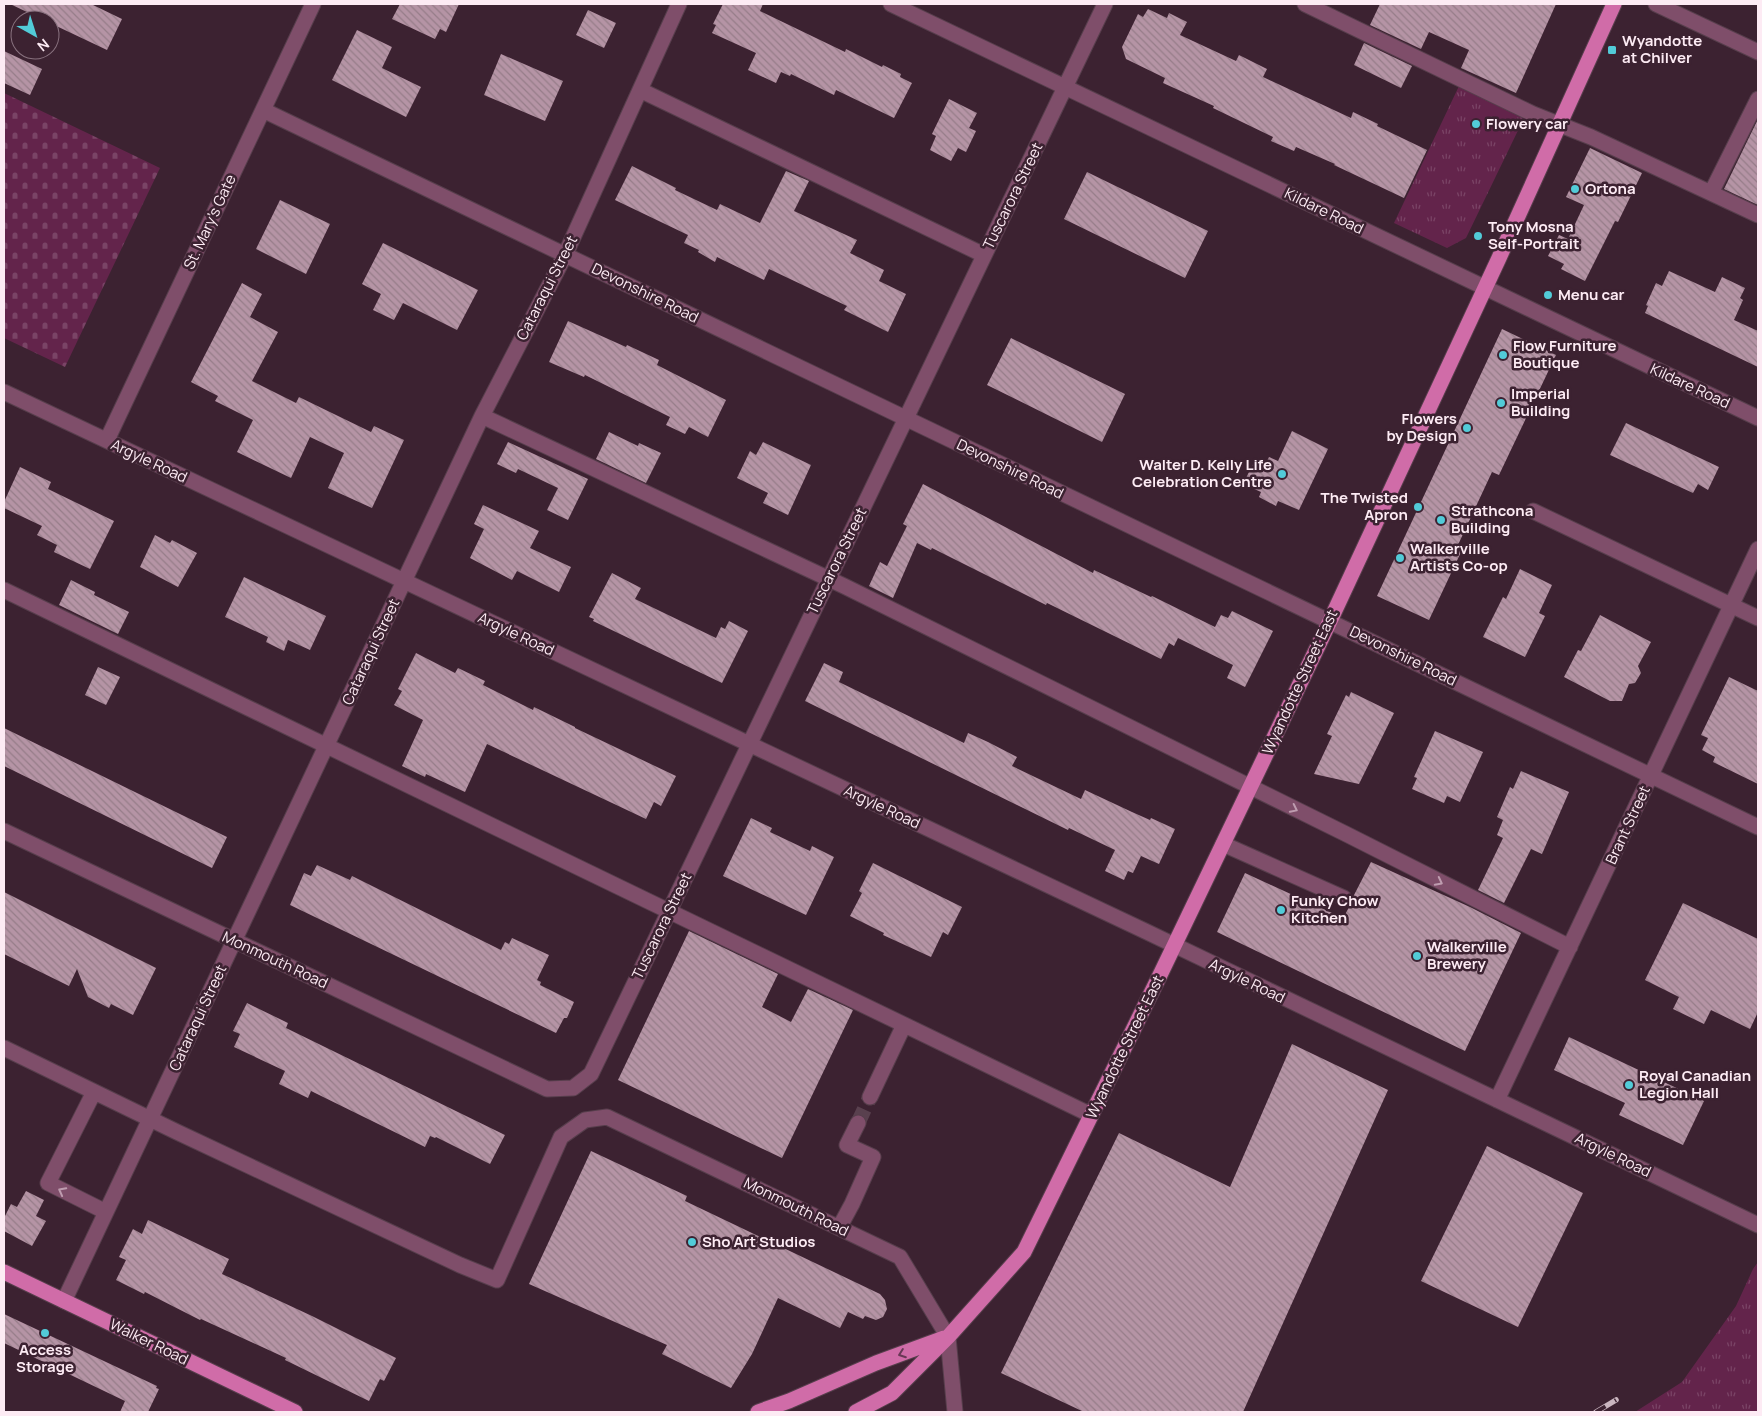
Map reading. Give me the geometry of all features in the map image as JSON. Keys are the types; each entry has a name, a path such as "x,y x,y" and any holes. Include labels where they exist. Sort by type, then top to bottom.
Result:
{"main road":[{"name":"Wyandotte Street East","path":"856,1412 892,1393 948,1337 1024,1252 1330,620 1486,288 1614,4"},
{"name":"Walker Road","path":"4,1272 295,1412"},
{"name":"Wyandotte Street East","path":"758,1412 789,1401 876,1363 948,1337"}],"street":[{"name":"St. Mary's Gate","path":"106,440 313,4"},
{"name":"Cataraqui Street","path":"64,1301 482,416 565,255 679,4"},
{"name":"Kildare Road","path":"891,4 1758,418"},
{"name":"Tuscarora Street","path":"547,1090 573,1088 591,1074 1105,4"},
{"path":"1305,4 1533,114 1560,124 1758,215"},
{"path":"1656,4 1758,52"},
{"path":"640,90 984,255"},
{"path":"1711,193 1758,99"},
{"name":"Devonshire Road","path":"263,110 1330,620 1758,827"},
{"name":"Argyle Road","path":"4,392 1174,945 1758,1225"},
{"path":"482,416 829,579 1570,947"},
{"path":"1533,510 1758,618"},
{"name":"Brant Street","path":"1497,1100 1758,550"},
{"path":"4,590 1091,1115"},
{"name":"Monmouth Road","path":"4,831 547,1090"},
{"path":"1223,844 1344,898"},
{"path":"870,1097 904,1025"},
{"path":"4,1048 150,1119"},
{"path":"94,1092 48,1183 106,1212"},
{"name":"Monmouth Road","path":"150,1119 460,1265 497,1280 561,1137 585,1120 607,1117 900,1257 948,1337"},
{"path":"839,1228 873,1157 847,1145 858,1124"},
{"path":"948,1337 956,1412"}],"green space":[{"path":"1459,86 1525,116 1466,238 1447,248 1394,223"},
{"path":"4,93 160,168 65,367 4,338"},
{"path":"1758,1262 1758,1412 1635,1412 1682,1382 1736,1306"}],"building":[{"path":"10,4 91,4 122,19 107,50 60,28 60,10 23,10"},
{"path":"400,4 459,4 446,32 440,29 435,39 392,19"},
{"path":"723,4 763,4 760,11 845,52 846,49 901,74 900,77 912,83 894,118 836,90 834,95 791,74 790,76 781,72 776,83 748,70 756,53 712,33 716,25 713,24"},
{"path":"1380,4 1556,4 1516,93 1461,68 1469,50 1429,32 1421,49 1370,25"},
{"path":"1148,9 1167,18 1169,13 1187,22 1180,35 1236,61 1239,55 1267,69 1263,77 1351,118 1353,112 1427,150 1404,198 1296,147 1294,151 1271,141 1273,137 1213,108 1214,106 1163,83 1165,78 1126,59 1122,47 1138,14 1143,17"},
{"path":"588,10 616,23 604,48 576,35"},
{"path":"357,30 392,47 382,68 421,87 406,117 332,80"},
{"path":"1364,43 1412,66 1401,88 1354,65"},
{"path":"4,51 10,54 10,60 23,60 42,69 30,95 4,83"},
{"path":"501,54 563,81 545,121 484,95"},
{"path":"949,99 977,113 969,128 976,131 966,152 958,148 951,161 930,150 936,136 932,134"},
{"path":"1758,119 1758,205 1724,189"},
{"path":"1590,148 1642,173 1618,222 1615,221 1585,281 1561,269 1564,264 1548,256 1559,235 1568,239 1584,205 1566,197"},
{"path":"632,166 676,188 675,190 717,210 720,204 760,223 786,171 809,181 794,211 857,240 850,253 884,270 879,281 906,294 888,332 844,310 847,306 769,269 764,280 717,257 715,262 698,252 699,250 684,243 688,235 615,200"},
{"path":"1087,172 1208,231 1185,278 1064,219"},
{"path":"280,200 330,224 306,274 256,249"},
{"path":"383,243 478,290 457,330 403,303 394,320 373,310 381,294 362,284"},
{"path":"1669,271 1715,292 1722,277 1745,288 1740,298 1743,300 1734,320 1758,331 1758,367 1645,313 1648,306 1646,305 1656,283 1662,286"},
{"path":"242,283 262,294 250,317 278,332 252,381 296,403 299,397 371,432 374,426 404,440 372,508 328,488 344,453 310,437 291,478 237,452 253,420 215,401 218,396 191,382"},
{"path":"568,321 659,360 657,365 726,400 708,437 689,427 685,434 666,425 670,417 585,375 584,377 549,362"},
{"path":"1502,329 1556,355 1499,475 1492,472 1457,547 1462,550 1429,620 1377,596"},
{"path":"1011,338 1125,394 1102,442 987,385"},
{"path":"1626,423 1719,467 1708,490 1698,484 1693,493 1610,455"},
{"name":"Walter D. Kelly Life Celebration Centre","path":"1292,431 1328,449 1299,510 1278,501 1276,506 1259,497 1261,492 1243,484 1255,460 1265,465 1269,457 1278,461"},
{"path":"609,432 638,446 639,443 661,453 646,483 596,459"},
{"path":"508,442 588,479 568,520 547,510 558,488 518,469 516,473 497,464"},
{"path":"763,442 811,465 788,515 763,503 768,493 737,478 750,451 756,455"},
{"path":"20,467 51,482 48,489 114,521 90,569 54,552 57,545 37,535 42,526 4,508 4,502"},
{"path":"923,484 1093,573 1094,570 1215,627 1221,615 1228,618 1232,611 1273,631 1245,687 1227,678 1233,665 1178,638 1174,646 1169,643 1161,659 1047,603 1046,605 932,548 931,550 917,543 893,598 869,586 880,562 887,566 907,526 903,524"},
{"path":"483,505 539,531 530,548 571,567 559,592 517,571 512,580 470,558 484,529 474,524"},
{"path":"155,535 170,543 172,540 197,553 178,587 140,567"},
{"path":"1520,569 1552,585 1539,613 1545,616 1525,657 1483,637 1503,597 1506,599"},
{"path":"612,573 641,588 635,599 716,638 721,627 725,629 729,621 748,631 722,683 593,621 594,619 589,617"},
{"path":"244,577 326,616 310,650 288,640 284,651 266,642 268,637 225,617"},
{"path":"71,580 95,592 94,595 129,612 118,634 59,605"},
{"path":"1600,615 1651,642 1638,666 1641,673 1635,683 1629,684 1622,701 1610,701 1564,677 1578,650 1581,651"},
{"path":"416,653 455,673 458,668 485,681 483,685 533,710 534,707 676,776 661,806 654,802 646,819 487,744 465,792 426,774 425,777 402,766 423,720 394,705 402,691 398,689"},
{"path":"824,663 843,672 839,682 964,743 968,733 988,742 1017,757 1012,766 1081,799 1085,790 1150,820 1151,818 1175,829 1159,864 1141,856 1133,873 1128,871 1124,880 1105,871 1115,850 1069,828 1068,830 805,701"},
{"path":"98,667 120,677 106,705 85,695"},
{"path":"1729,677 1758,691 1758,784 1713,762 1715,757 1702,750 1708,738 1701,735"},
{"path":"1351,692 1394,713 1359,784 1314,774 1332,736 1327,734 1346,695 1349,697"},
{"path":"4,728 227,837 212,868 4,766"},
{"path":"1435,731 1483,752 1460,802 1447,796 1444,803 1412,789 1417,778 1414,777"},
{"path":"1521,771 1569,792 1542,854 1531,849 1504,903 1478,890 1503,838 1497,835 1503,820 1497,817 1510,787 1513,789"},
{"path":"751,818 772,828 770,832 810,851 812,846 834,857 806,915 723,876"},
{"name":"Walkerville Brewery","path":"1371,862 1470,907 1521,933 1465,1051 1217,932 1245,873 1343,918"},
{"path":"873,863 962,907 948,935 943,932 931,957 883,935 884,933 850,916 862,893 859,891"},
{"path":"317,865 350,880 352,876 501,950 505,942 509,944 512,938 549,955 537,980 541,982 540,985 574,1002 567,1018 564,1018 556,1033 290,905 304,873 311,876"},
{"path":"4,892 156,968 133,1015 111,1004 109,1008 88,997 77,969 69,986 4,954"},
{"path":"1683,903 1758,939 1758,1012 1750,1029 1711,1010 1704,1024 1673,1009 1679,997 1645,980"},
{"path":"689,931 778,974 762,1007 791,1022 808,989 853,1010 782,1158 618,1080"},
{"path":"247,1003 288,1023 286,1028 505,1135 490,1164 436,1137 430,1136 425,1147 311,1091 308,1098 279,1084 285,1071 234,1047 240,1034 233,1031"},
{"name":"Royal Canadian Legion Hall","path":"1569,1037 1704,1101 1683,1145 1619,1115 1625,1103 1554,1070"},
{"path":"1292,1044 1388,1090 1243,1412 1084,1412 1001,1373 1119,1133 1230,1187"},
{"path":"1487,1146 1583,1193 1518,1327 1421,1281"},
{"path":"591,1151 687,1196 685,1201 880,1294 885,1300 887,1309 883,1317 876,1320 865,1316 863,1319 848,1312 840,1328 778,1298 752,1354 731,1388 662,1354 667,1345 529,1284"},
{"path":"26,1191 44,1200 36,1216 46,1221 32,1246 4,1231 4,1218 11,1204 17,1207"},
{"path":"148,1220 229,1259 222,1274 396,1358 384,1381 380,1379 369,1401 285,1360 286,1358 116,1280 126,1260 119,1257 133,1229 142,1234"},
{"path":"4,1314 157,1386 156,1388 159,1389 148,1412 120,1412 125,1401 4,1343"}],"tunnel":[{"path":"858,1123 870,1097"}],"railway":[{"path":"1596,1412 1616,1400"}],"place":[{"name":"Wyandotte at Chilver","path":"1612,50"},
{"name":"Flowery car","path":"1476,124"},
{"name":"Ortona","path":"1575,189"},
{"name":"Tony Mosna Self-Portrait","path":"1478,236"},
{"name":"Menu car","path":"1548,295"},
{"name":"Flow Furniture Boutique","path":"1503,355"},
{"name":"Imperial Building","path":"1501,403"},
{"name":"Flowers by Design","path":"1467,428"},
{"name":"Walter D. Kelly Life Celebration Centre","path":"1282,474"},
{"name":"The Twisted Apron","path":"1418,507"},
{"name":"Strathcona Building","path":"1441,520"},
{"name":"Walkerville Artists Co-op","path":"1400,558"},
{"name":"Funky Chow Kitchen","path":"1281,910"},
{"name":"Walkerville Brewery","path":"1417,956"},
{"name":"Royal Canadian Legion Hall","path":"1629,1085"},
{"name":"Sho Art Studios","path":"692,1242"},
{"name":"Access Storage","path":"45,1333"}]}
